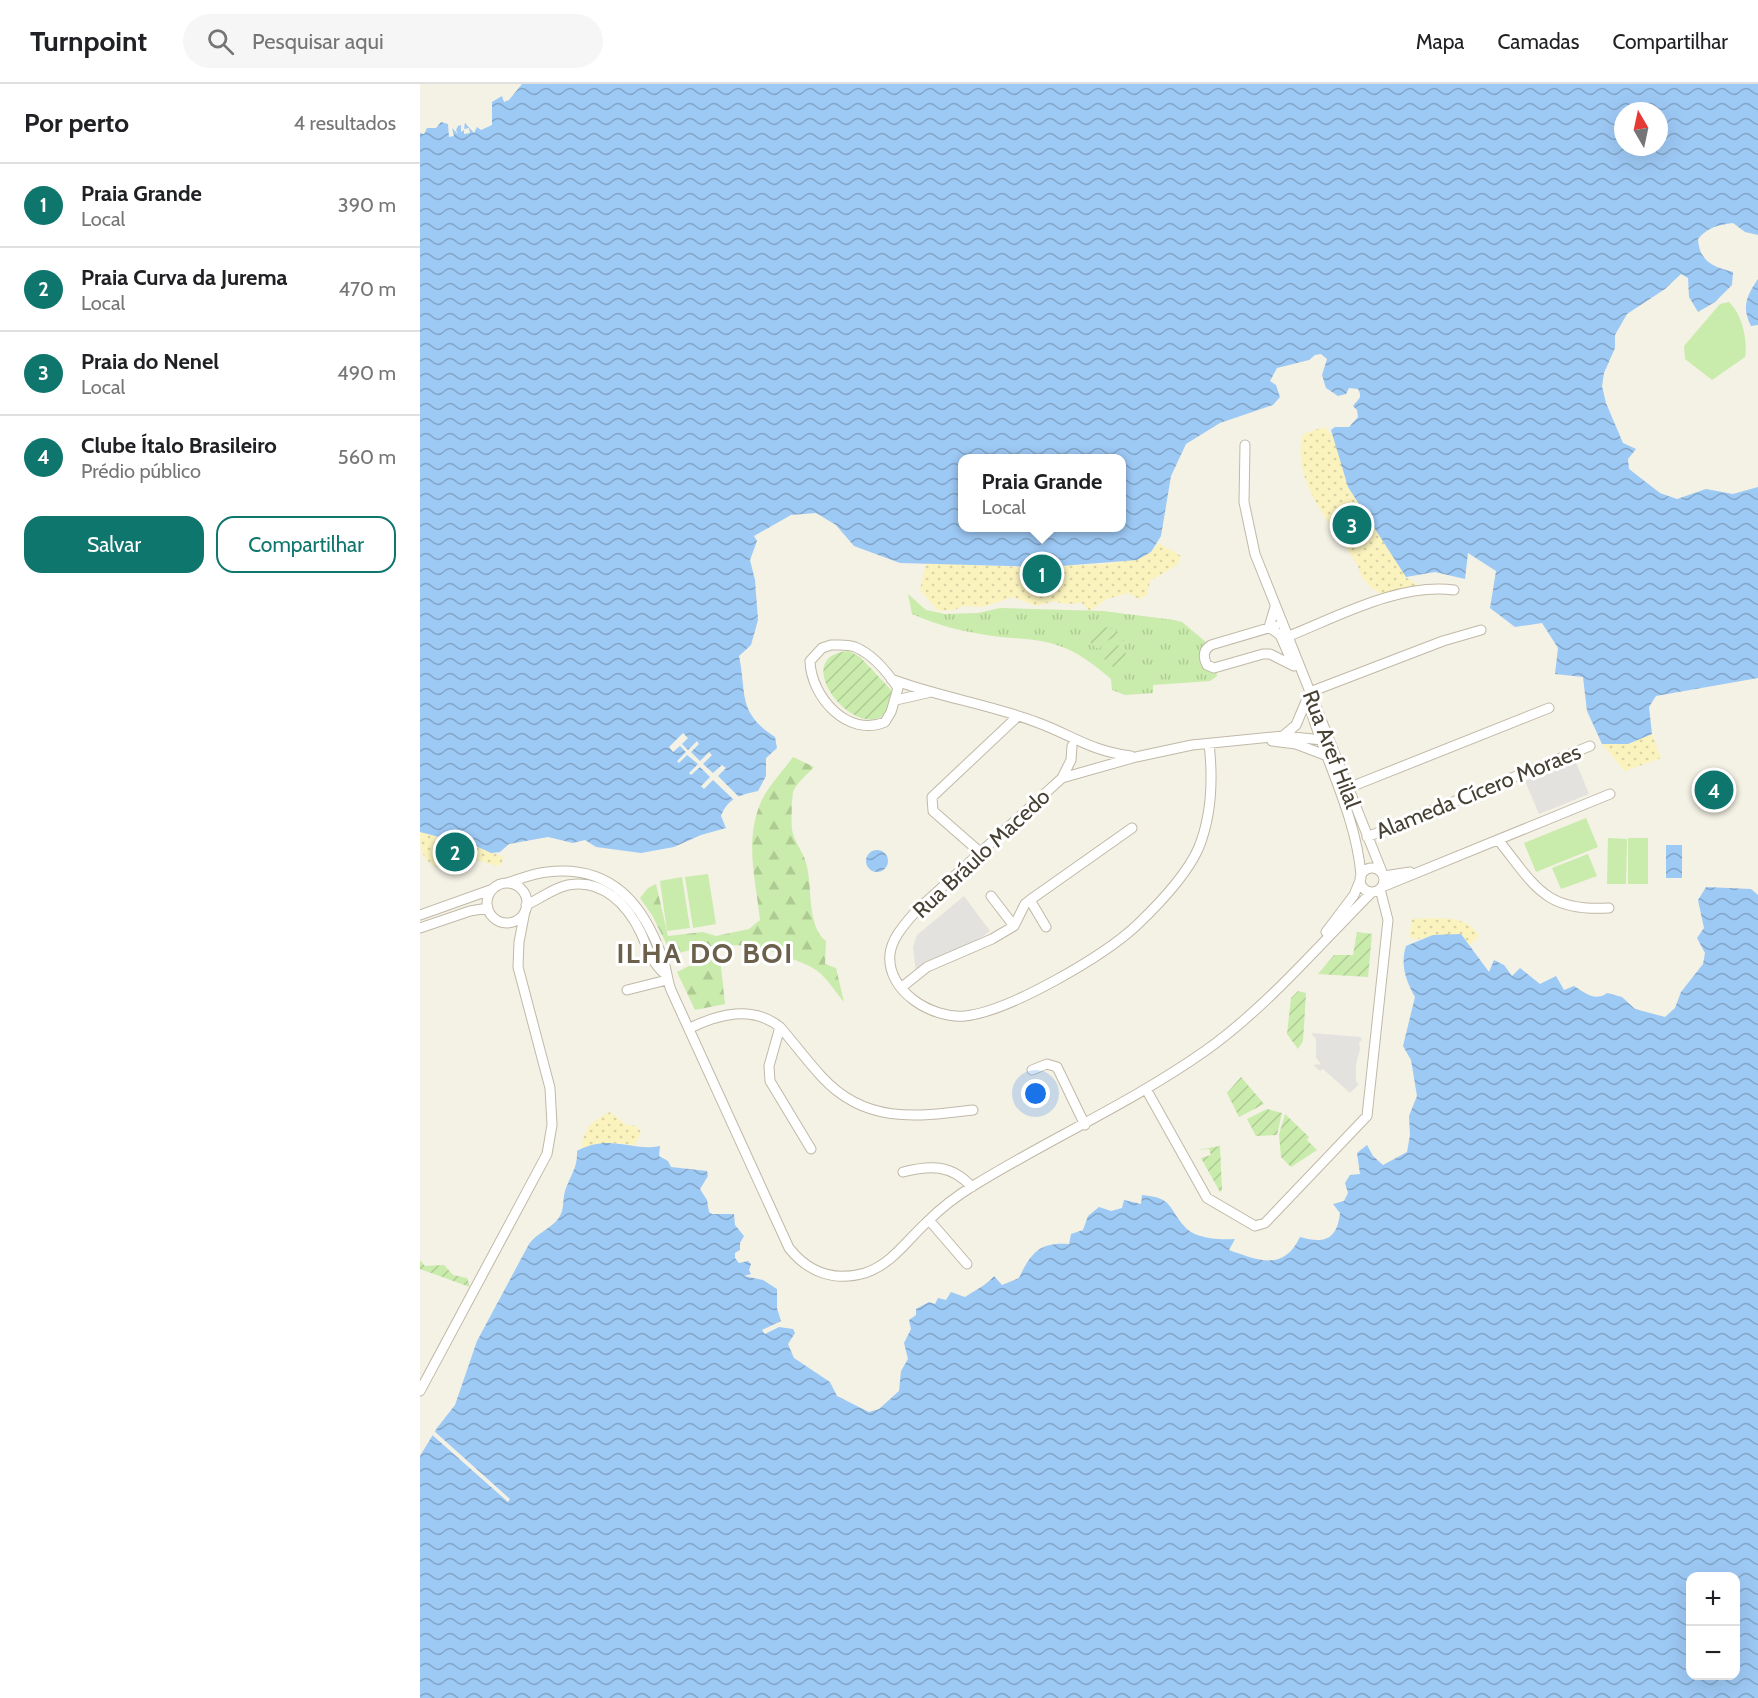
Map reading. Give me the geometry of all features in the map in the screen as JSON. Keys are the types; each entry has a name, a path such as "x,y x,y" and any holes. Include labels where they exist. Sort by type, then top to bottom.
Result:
{"street":[{"name":"Rua Aref Hilal","path":"1245,445 1243,482 1248,524 1255,554 1275,607 1289,636 1324,740 1344,790 1383,874"},
{"path":"1289,636 1365,606 1422,590 1454,590"},
{"path":"1269,627 1275,607"},
{"name":"Rua Aref Hilal","path":"1284,625 1269,627 1211,645 1204,652 1204,659 1207,665 1214,668 1270,654 1294,666"},
{"name":"Rua Aref Hilal","path":"1269,627 1280,635 1309,695"},
{"path":"1283,736 1296,725 1309,695 1443,641 1481,630"},
{"path":"831,645 854,646 873,660 898,688 896,700 885,723 872,728 856,725 837,713 818,692 812,682 810,662 822,648 831,645"},
{"path":"891,679 927,693 1018,716 1064,734 1087,747 1136,757"},
{"path":"896,700 927,693"},
{"path":"1344,790 1550,708"},
{"path":"981,853 933,811 932,797 1018,716"},
{"path":"1064,734 1072,746 1119,762"},
{"path":"1062,778 1136,757 1209,744 1264,740 1283,736 1324,740"},
{"path":"1264,740 1296,744 1325,755"},
{"name":"Rua Aref Hilal","path":"1324,740 1325,755 1344,790 1355,832 1361,877"},
{"name":"Rua Bráulo Macedo","path":"1072,746 1071,760 1062,778 916,911 897,936 890,962 894,976 921,1006 933,1011 968,1015 1006,1005 1098,953 1136,926 1176,881 1198,848 1210,812 1209,744"},
{"name":"Alameda Cícero Moraes","path":"1366,837 1590,746"},
{"path":"493,889 488,898 488,908 497,920 507,922 518,919 526,908 568,885 579,884 601,890 620,901 632,914 657,967 666,976 789,1248 806,1266 833,1276 852,1276 866,1272 894,1257 929,1220 972,1187 1146,1089 1214,1044 1263,1002 1319,944 1378,890 1610,794"},
{"path":"902,987 927,967 992,939 1014,926 1025,904 1132,828"},
{"path":"1499,841 1536,888 1558,903 1584,909 1609,908"},
{"path":"1319,944 1354,895 1367,869 1372,868 1383,874 1425,870"},
{"path":"420,915 507,883 547,872 576,872 600,878 623,891 638,908 665,963 666,976"},
{"path":"1146,1089 1207,1198 1256,1226 1265,1224 1367,1116 1388,920 1378,890 1383,874"},
{"path":"1361,877 1363,888 1378,890"},
{"path":"420,1391 547,1154 552,1107 518,967 519,942 526,908 522,890 507,883"},
{"path":"991,896 1014,926"},
{"path":"1030,900 1046,927"},
{"path":"420,928 470,911 488,908"},
{"path":"627,990 666,976"},
{"path":"690,1028 711,1017 740,1013 763,1017 780,1027 823,1079 856,1105 876,1112 906,1116 974,1110"},
{"path":"780,1027 769,1066 770,1081 812,1149"},
{"path":"1032,1070 1047,1064 1057,1067 1085,1125"},
{"path":"903,1172 938,1166 952,1171 972,1187"},
{"path":"929,1220 967,1264"}],"green space":[{"path":"1729,302 1734,307 1743,328 1746,343 1745,357 1712,380 1685,359 1684,346 1720,304"},
{"path":"908,594 926,610 945,614 978,613 1000,608 1103,611 1182,622 1207,643 1202,656 1216,670 1217,676 1210,681 1153,685 1153,693 1125,695 1112,690 1111,679 1071,651 1041,641 978,634 934,623 912,614"},
{"path":"1103,626 1117,631 1124,641 1113,639 1104,643 1100,650 1095,647 1088,633"},
{"path":"1115,645 1123,648 1126,656 1123,664 1115,667 1107,664 1104,656 1107,648"},
{"path":"849,651 860,657 894,693 888,710 876,719 861,718 846,710 834,697 825,682 824,668 831,657"},
{"path":"793,757 814,767 799,782 793,792 792,829 806,863 815,926 826,941 825,964 836,968 844,1002 826,979 810,966 764,949 720,945 672,955 652,915 640,898 648,888 656,884 668,936 703,932 716,936 749,929 760,920 753,861 753,831 761,802"},
{"path":"1586,818 1598,847 1536,872 1524,843"},
{"path":"1608,838 1627,839 1626,884 1607,884"},
{"path":"1628,838 1648,838 1648,884 1628,884"},
{"path":"1588,854 1597,876 1561,889 1552,868"},
{"path":"708,874 716,924 693,928 685,877"},
{"path":"682,877 690,928 667,931 660,881"},
{"path":"1357,932 1372,934 1368,977 1318,974 1334,955 1353,955"},
{"path":"720,958 725,1004 695,1010 677,972 703,959"},
{"path":"1298,991 1306,993 1303,1041 1298,1049 1287,1034 1291,998"},
{"path":"1241,1077 1264,1104 1239,1117 1227,1093"},
{"path":"1267,1109 1282,1113 1277,1135 1256,1136 1247,1119"},
{"path":"1285,1114 1309,1137 1307,1140 1317,1150 1291,1167 1281,1157 1279,1135"},
{"path":"1220,1146 1222,1190 1220,1192 1201,1158 1211,1155 1209,1149 1198,1150"},
{"path":"420,1260 425,1266 444,1265 453,1275 467,1278 470,1287 420,1269"}],"sand":[{"path":"1324,427 1333,436 1348,487 1406,577 1421,588 1385,596 1372,587 1364,580 1358,566 1317,504 1308,487 1301,452 1303,434"},
{"path":"1158,543 1181,556 1177,565 1150,581 1147,595 1139,599 1128,593 1107,599 1090,611 1082,603 1064,604 1054,601 1036,606 1013,597 983,607 963,606 954,610 938,611 920,590 926,563 1022,567 1104,564 1137,559 1151,552"},
{"path":"1652,734 1661,758 1625,771 1602,744 1628,744"},
{"path":"420,832 478,847 503,857 502,864 496,866 477,860 448,872 425,858 421,848"},
{"path":"1440,918 1458,921 1473,929 1479,936 1470,945 1461,934 1409,937 1412,919"},
{"path":"610,1112 626,1125 636,1126 641,1132 635,1145 601,1144 581,1149 589,1126"}],"shaded area":[{"path":"1575,760 1589,794 1539,814 1525,781"},
{"path":"964,896 990,931 970,945 916,973 913,947 917,935"},
{"path":"1311,1033 1360,1037 1362,1040 1359,1042 1360,1049 1356,1064 1356,1082 1359,1084 1350,1093 1323,1069 1320,1071 1313,1065 1321,1064 1316,1058 1316,1039"}],"water":[{"path":"522,84 1758,84 1758,235 1745,232 1733,223 1714,227 1702,235 1698,239 1704,258 1719,268 1733,272 1732,285 1715,302 1698,312 1689,297 1688,278 1681,274 1665,289 1627,314 1615,335 1615,348 1604,373 1602,386 1606,403 1623,443 1636,449 1628,459 1629,469 1660,493 1677,499 1706,489 1733,494 1758,487 1758,678 1656,696 1649,707 1652,734 1628,744 1602,744 1587,711 1583,677 1555,674 1558,648 1542,623 1515,627 1490,608 1496,571 1468,553 1465,579 1435,572 1406,577 1348,487 1331,430 1335,427 1349,427 1358,417 1357,410 1353,406 1360,394 1358,389 1349,388 1346,394 1338,396 1326,388 1322,375 1327,359 1321,354 1309,360 1277,368 1270,381 1276,385 1280,397 1273,405 1220,423 1186,444 1171,476 1161,536 1151,552 1137,560 1048,567 900,563 854,546 836,525 816,513 791,515 754,536 757,541 750,560 755,580 758,620 751,645 739,656 749,711 763,728 775,737 777,748 766,758 766,776 758,791 735,798 727,805 721,816 726,828 701,835 674,847 641,853 596,847 585,840 573,843 548,837 509,844 500,852 491,853 478,847 420,832 420,133 424,134 427,128 436,128 441,122 448,124 449,137 454,136 452,128 458,134 456,130 461,125 461,132 464,130 464,134 470,133 469,128 464,129 465,123 474,133 477,127 481,130 492,125 492,102 502,96 504,102 509,100"},
{"path":"1758,279 1758,325 1751,326 1746,307 1751,290"},
{"path":"1666,845 1682,845 1682,878 1666,878"},
{"path":"873,850 881,850 888,857 888,865 881,872 873,872 866,865 866,857"},
{"path":"1706,887 1751,889 1758,895 1758,1698 420,1698 420,1456 437,1428 455,1405 477,1341 529,1244 560,1216 565,1191 576,1162 577,1151 600,1143 639,1147 660,1146 659,1156 668,1161 671,1167 707,1171 708,1176 700,1189 707,1200 709,1212 734,1214 735,1225 744,1236 740,1243 740,1250 735,1253 735,1258 739,1263 748,1261 751,1264 749,1270 751,1274 744,1276 763,1280 777,1289 777,1308 781,1321 762,1330 765,1334 779,1327 793,1329 795,1333 788,1344 794,1358 830,1382 837,1396 869,1412 879,1409 899,1391 901,1371 908,1359 904,1343 911,1329 909,1320 916,1315 916,1309 929,1302 935,1304 938,1298 946,1300 951,1292 965,1297 994,1276 1002,1285 1019,1278 1037,1251 1050,1245 1069,1244 1071,1234 1083,1230 1088,1216 1099,1207 1111,1211 1122,1208 1124,1200 1141,1204 1142,1195 1160,1198 1169,1205 1189,1231 1208,1238 1235,1239 1229,1250 1260,1260 1278,1259 1286,1255 1294,1248 1300,1237 1316,1240 1328,1238 1336,1229 1340,1213 1333,1204 1344,1201 1348,1193 1345,1183 1350,1175 1360,1174 1357,1153 1367,1145 1373,1156 1383,1165 1407,1152 1410,1135 1409,1116 1417,1096 1411,1060 1403,1046 1415,997 1405,973 1406,946 1433,935 1461,934 1489,972 1494,960 1504,965 1512,976 1520,968 1540,984 1556,976 1564,990 1574,986 1594,997 1607,993 1622,997 1635,1009 1665,1017 1675,1008 1681,992 1703,964 1705,953 1697,938 1704,928 1698,900"}],"pier":[{"path":"683,733 688,738 682,744 688,750 697,741 699,744 691,752 700,761 709,752 712,755 703,764 713,773 722,765 726,768 718,776 740,798 735,801 713,780 704,789 701,786 710,777 700,767 691,775 689,773 698,764 687,755 679,763 677,761 686,752 680,746 673,752 669,747"},
{"path":"433,1430 510,1499 508,1502 430,1433"}],"place":[{"name":"Praia do Nenel","path":"1352,525"},
{"name":"Praia Grande","path":"1042,574"},
{"name":"Clube Ítalo Brasileiro","path":"1714,790"},
{"name":"Praia Curva da Jurema","path":"455,852"}],"district":[{"name":"ILHA DO BOI","path":"705,953"}]}
